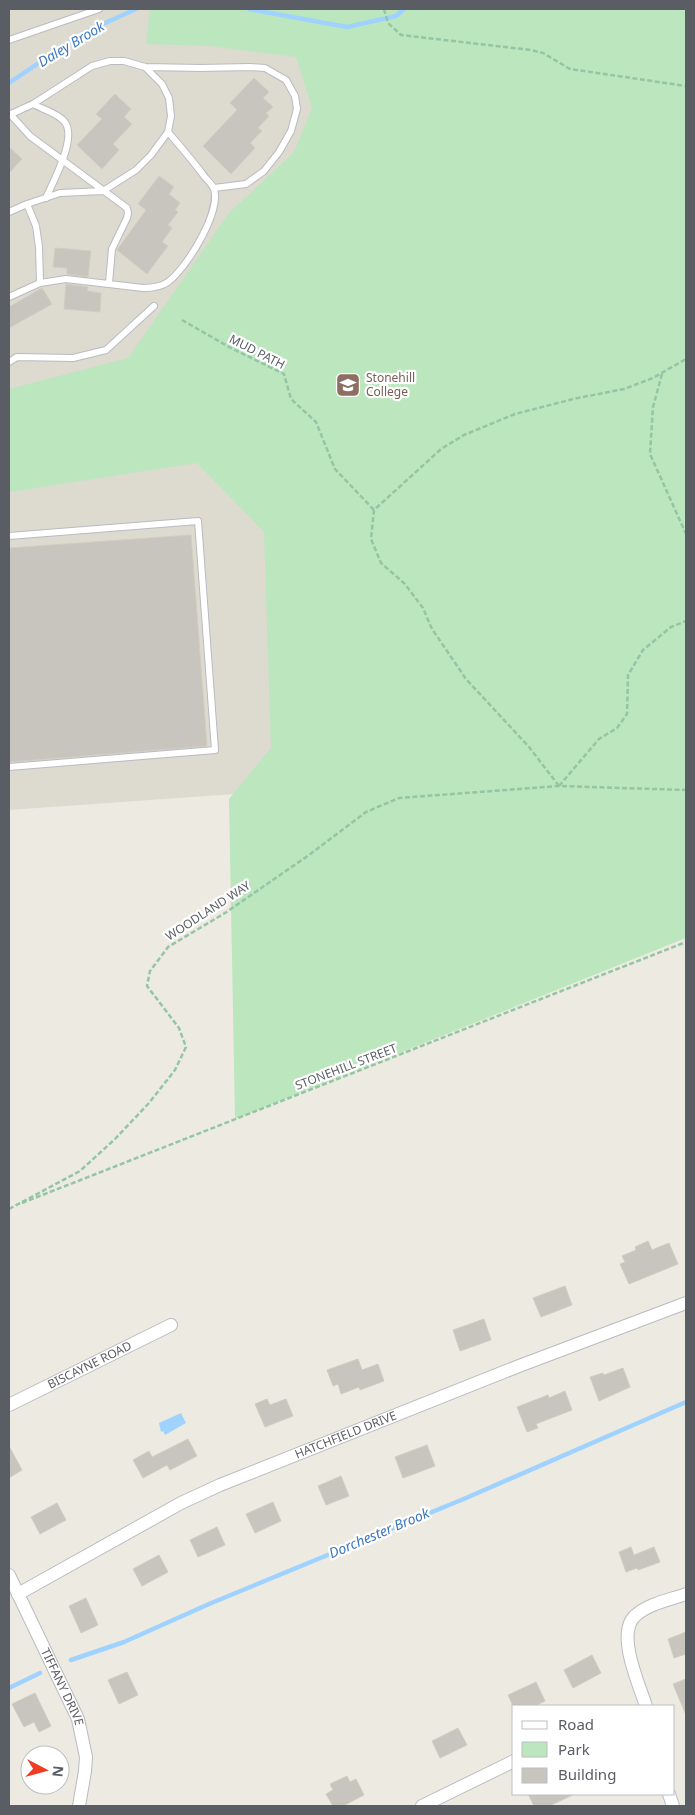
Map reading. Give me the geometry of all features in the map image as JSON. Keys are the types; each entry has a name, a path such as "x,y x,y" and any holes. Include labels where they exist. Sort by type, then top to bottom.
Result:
{"street":[{"name":"HATCHFIELD DRIVE","path":"18,1594 220,1484 509,1370 686,1303"},
{"name":"BISCAYNE ROAD","path":"9,1405 171,1325"},
{"name":"TIFFANY DRIVE","path":"9,1575 68,1696 82,1731 86,1757 79,1806"},
{"path":"645,1704 628,1646 628,1626 635,1615 642,1611 686,1594"},
{"path":"422,1806 512,1763"}],"lane":[{"path":"9,40 99,9"},
{"path":"109,283 112,249 128,213 127,208 30,136 9,114 33,104 92,66 110,61 124,61 145,67 266,68 286,80 295,96 296,109 291,131 279,152 264,171 246,184 214,188"},
{"path":"9,212 27,204 60,194 103,191 136,170 151,155 168,132 171,116 168,98 162,84 145,67"},
{"path":"33,104 63,119 69,128 68,140 62,161 46,198"},
{"path":"9,297 40,283 66,279 155,288 168,282 178,272 194,250 208,225 214,206 214,188 168,132"},
{"path":"27,204 36,226 39,247 40,283"},
{"path":"9,362 17,357 73,358 106,350 154,306"},
{"path":"9,536 198,521 215,750 9,767"}],"path":[{"path":"384,9 388,23 402,35 531,50 543,53 570,69 686,86"},
{"name":"MUD PATH","path":"182,320 228,348 284,374 291,399 316,422 335,469 374,510"},
{"path":"686,359 663,372 624,389 515,414 464,435 441,449 374,510 371,539 381,563 405,584 423,608 432,629 466,678 529,747 559,786 599,739 617,728 627,714 628,675 643,650 671,627 686,621"},
{"path":"663,372 653,407 650,454 686,534"},
{"name":"WOODLAND WAY","path":"10,1208 80,1170 122,1132 149,1103 174,1070 186,1047 179,1028 147,986 150,971 168,947 231,908 309,855 366,812 399,798 559,786 686,790"},
{"name":"STONEHILL STREET","path":"10,1208 686,942"}],"shaded area":[{"name":"Stonehill College","path":"9,9 686,9 686,762 9,810"}],"green space":[{"name":"Stonehill College","path":"150,9 686,9 686,938 235,1119 229,799 271,748 264,532 197,463 9,492 9,389 128,358 229,213 294,152 312,108 296,57 210,46 146,44"}],"water":[{"path":"181,1413 186,1423 165,1435 163,1431 161,1432 159,1423"}],"building":[{"path":"254,78 269,92 263,98 273,107 266,113 269,116 258,128 262,131 250,143 255,148 231,174 203,146 237,110 230,103"},
{"path":"115,94 131,109 124,117 132,124 113,144 119,150 102,169 77,145 102,119 96,114"},
{"path":"9,147 22,159 9,173"},
{"path":"159,176 174,187 169,194 180,203 175,210 178,212 168,225 172,228 162,242 168,246 147,274 117,250 146,210 138,204"},
{"path":"55,248 91,251 88,277 67,274 67,268 53,267"},
{"path":"66,284 88,287 87,291 101,293 100,312 64,309"},
{"path":"42,288 52,304 9,328 9,307"},
{"path":"191,535 207,746 9,762 9,548"},
{"path":"648,1241 652,1250 669,1243 678,1264 629,1284 620,1264 625,1262 622,1256 636,1250 635,1247"},
{"path":"565,1286 572,1305 541,1317 533,1298"},
{"path":"484,1319 491,1340 460,1351 453,1330"},
{"path":"358,1359 362,1370 378,1364 384,1381 360,1390 359,1387 341,1394 338,1384 333,1386 327,1370"},
{"path":"623,1368 630,1387 599,1401 590,1377 603,1373 604,1375"},
{"path":"565,1391 572,1410 536,1424 538,1428 527,1432 517,1407 548,1395 549,1398"},
{"path":"267,1399 270,1405 286,1399 293,1416 265,1427 255,1404"},
{"path":"188,1439 197,1456 170,1470 167,1465 143,1478 133,1460 149,1451 152,1457"},
{"path":"427,1445 435,1466 403,1478 395,1457"},
{"path":"9,1446 22,1470 9,1478"},
{"path":"341,1476 349,1496 326,1505 318,1486"},
{"path":"273,1502 281,1521 255,1533 246,1514"},
{"path":"57,1503 66,1520 40,1534 31,1517"},
{"path":"217,1527 225,1545 198,1557 190,1540"},
{"path":"631,1547 634,1555 654,1547 660,1562 626,1572 619,1552"},
{"path":"159,1555 168,1572 142,1586 133,1569"},
{"path":"86,1598 98,1625 81,1633 69,1606"},
{"path":"686,1632 686,1654 674,1658 668,1639"},
{"path":"592,1655 601,1673 573,1688 564,1670"},
{"path":"127,1672 138,1695 119,1704 108,1680"},
{"path":"686,1679 686,1715 673,1684"},
{"path":"536,1682 545,1701 537,1705 513,1705 508,1695"},
{"path":"35,1693 51,1726 39,1732 34,1722 24,1727 12,1704"},
{"path":"458,1728 467,1745 440,1758 432,1741"},
{"path":"347,1776 350,1782 356,1779 364,1795 343,1806 333,1806 326,1794 333,1790 330,1784"},
{"path":"528,1795 573,1795 549,1806 534,1806"}],"waterway":[{"name":"Daley Brook","path":"9,83 85,32 136,9"},
{"name":"Daley Brook","path":"249,9 347,27 396,16 404,9"},
{"name":"Dorchester Brook","path":"71,1660 124,1642 209,1604 466,1498 686,1402"},
{"name":"Dorchester Brook","path":"9,1688 40,1673"}],"place":[{"name":"Stonehill College","path":"348,385"}]}
